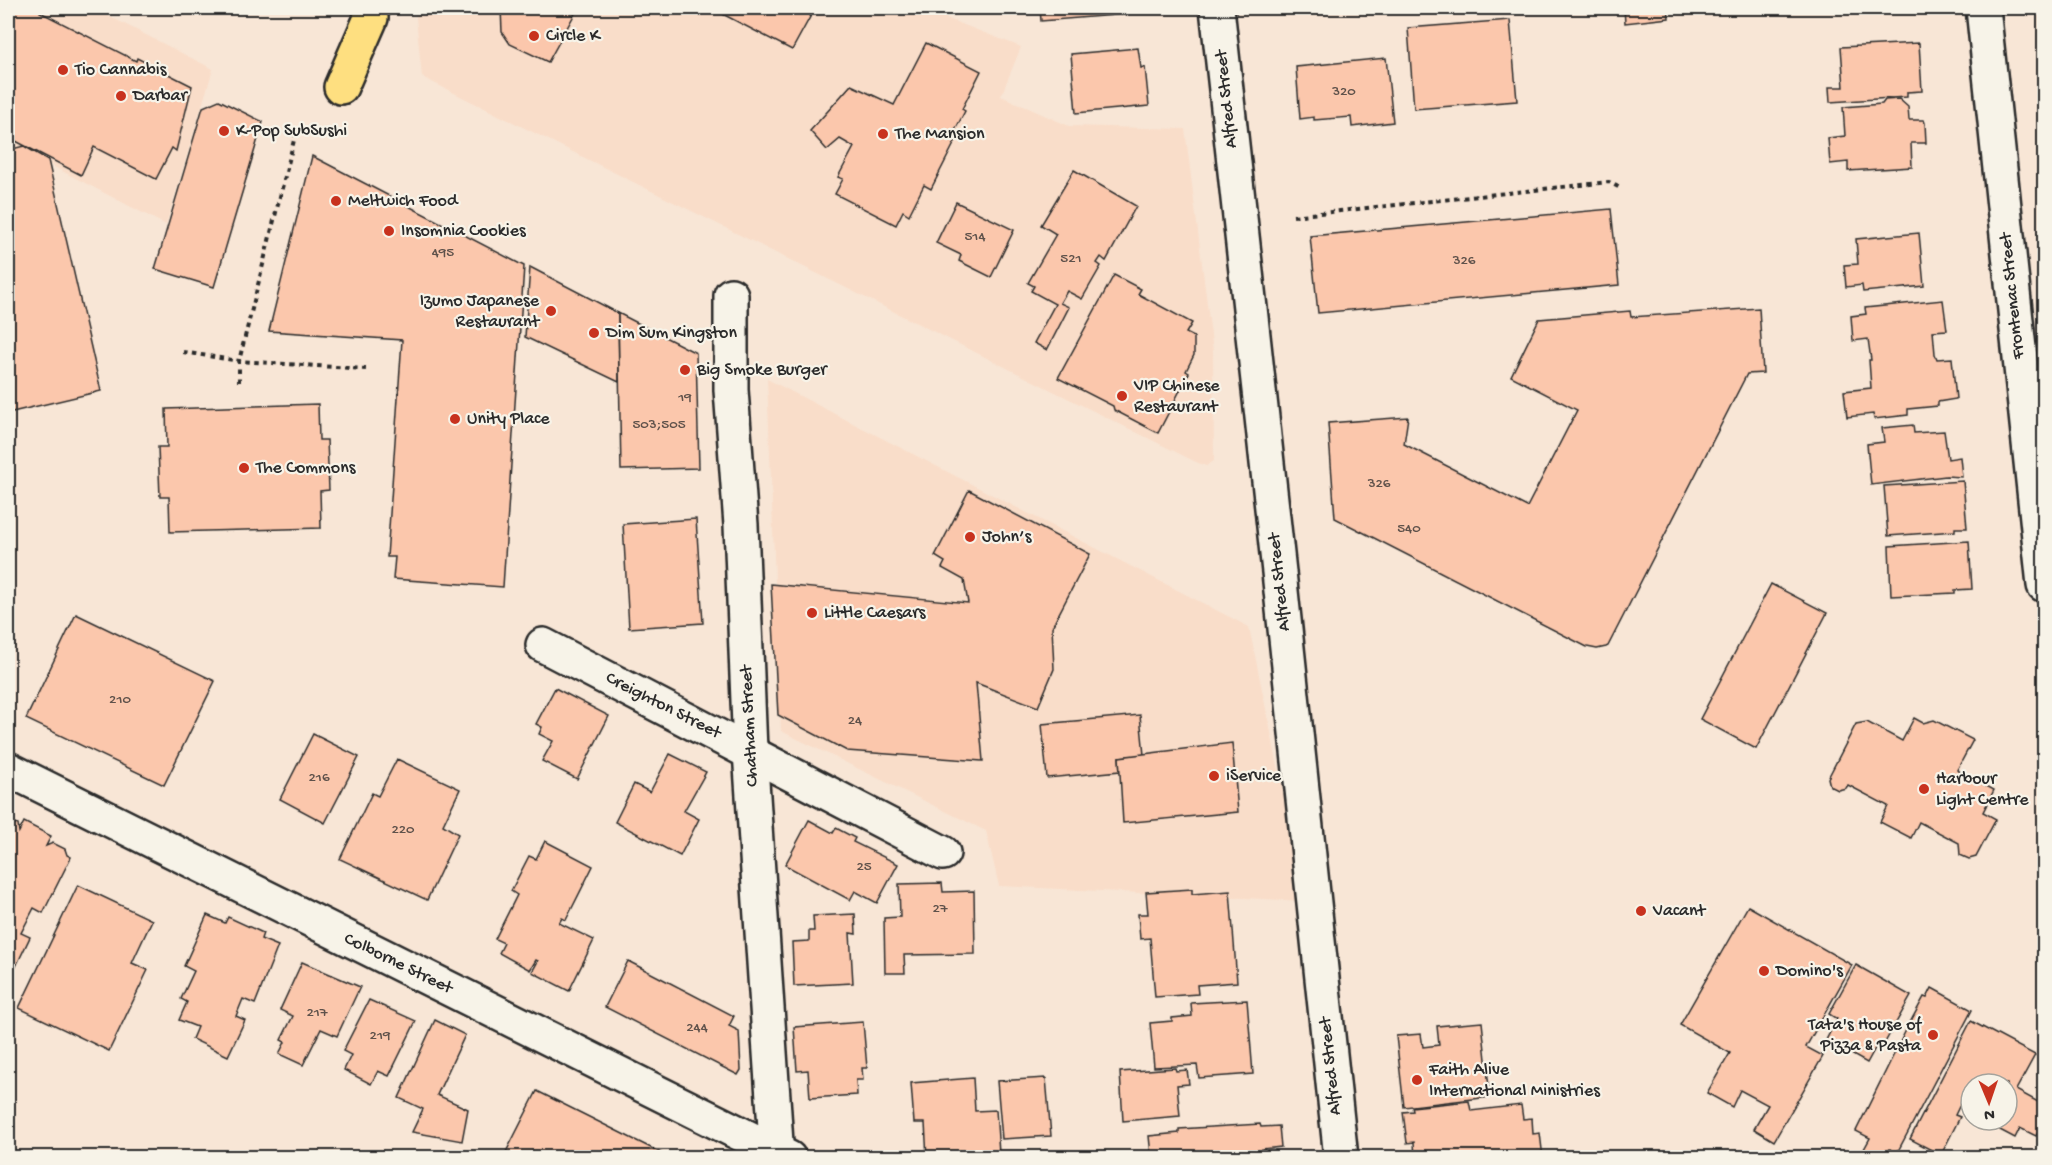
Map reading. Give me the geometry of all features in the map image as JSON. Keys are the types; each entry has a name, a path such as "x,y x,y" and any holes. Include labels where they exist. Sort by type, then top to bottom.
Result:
{"main road":[{"path":"340,87 371,18 370,8"}],"street":[{"name":"Alfred Street","path":"1216,8 1341,1158"},
{"name":"Frontenac Street","path":"1983,8 2044,585"},
{"name":"Chatham Street","path":"731,295 732,390 741,525 750,751 781,1155"},
{"name":"Creighton Street","path":"543,645 943,853"},
{"name":"Colborne Street","path":"8,769 781,1155"}],"path":[{"path":"240,382 239,362 297,128"},
{"path":"1293,216 1609,182 1620,188"},
{"path":"183,352 239,362 366,369"}],"shaded area":[{"path":"8,8 93,8 213,69 166,225 8,143"},
{"path":"415,8 920,8 1021,47 1001,96 1069,126 1185,129 1213,351 1214,461 1206,466 1196,462 422,77"},
{"path":"767,379 1249,627 1306,901 999,886 986,831 781,731"}],"building":[{"path":"8,8 42,8 40,12 136,61 137,58 192,86 176,151 172,148 156,179 94,147 81,175 8,137"},
{"name":"Circle K","path":"501,8 578,8 548,62 510,44 502,32"},
{"path":"711,8 815,8 792,50"},
{"path":"1040,8 1129,8 1128,14 1041,21"},
{"path":"1624,8 1668,8 1669,18 1625,23"},
{"path":"1842,8 1904,8 1842,12"},
{"path":"1510,20 1517,101 1414,109 1408,28"},
{"name":"The Mansion","path":"926,43 981,71 962,109 965,111 952,136 957,138 931,189 924,185 909,215 903,211 896,225 835,194 843,179 838,177 854,147 840,139 827,150 810,131 851,85 894,105"},
{"path":"1919,43 1922,91 1907,92 1907,97 1830,102 1829,87 1844,87 1841,47"},
{"path":"1138,48 1141,68 1145,67 1149,106 1076,113 1071,54"},
{"path":"1386,58 1393,122 1352,127 1351,117 1300,119 1296,67"},
{"path":"1899,99 1908,107 1909,120 1924,120 1925,123 1926,143 1911,143 1912,167 1848,171 1848,162 1830,164 1828,138 1845,136 1843,107 1882,104 1885,100"},
{"path":"219,100 263,122 214,287 155,269 203,107"},
{"path":"24,146 48,160 101,391 8,413 8,150"},
{"name":"Unity Place","path":"312,156 524,266 503,587 393,579 395,557 387,557 402,340 269,331"},
{"path":"1074,170 1136,206 1106,261 1101,257 1097,263 1101,266 1082,299 1067,291 1060,303 1069,307 1047,350 1034,343 1055,304 1031,291 1034,286 1028,283 1056,234 1041,225"},
{"path":"956,202 1014,230 991,277 959,261 961,255 936,243"},
{"path":"1611,209 1619,285 1318,313 1310,236"},
{"path":"1919,233 1924,286 1863,292 1862,285 1846,287 1844,265 1858,264 1856,239"},
{"path":"530,267 618,313 619,382 525,337"},
{"path":"1114,275 1141,289 1138,294 1192,323 1186,333 1194,337 1194,355 1186,371 1189,373 1158,433 1114,410 1113,406 1058,378"},
{"path":"1943,300 1947,330 1933,331 1935,354 1937,359 1952,358 1956,399 1938,402 1938,406 1908,409 1908,415 1874,419 1873,414 1847,417 1844,391 1871,388 1868,339 1853,341 1851,316 1866,314 1865,308"},
{"path":"1759,308 1763,373 1747,374 1606,647 1597,649 1587,647 1335,518 1328,423 1408,417 1404,444 1527,507 1577,410 1511,376 1539,319 1630,311 1631,317"},
{"path":"618,313 696,353 699,468 621,470"},
{"name":"The Commons","path":"318,404 319,440 327,440 329,490 320,491 321,528 170,532 169,497 160,497 158,447 167,447 166,409"},
{"path":"1913,425 1914,433 1944,431 1948,459 1960,457 1962,477 1946,476 1871,485 1867,444 1884,442 1882,428"},
{"path":"1963,481 1967,528 1888,536 1884,486"},
{"path":"969,490 1090,554 1052,627 1054,669 1038,707 976,683 983,761 847,751 778,715 771,584 968,603 964,580 942,568 945,562 935,556"},
{"path":"696,519 703,623 629,628 623,524"},
{"path":"1969,541 1972,589 1955,590 1955,593 1891,596 1889,546"},
{"path":"1771,584 1827,613 1756,749 1700,719"},
{"path":"76,614 215,681 164,785 26,719"},
{"path":"555,688 609,716 577,779 542,761 553,741 539,734 542,727 536,724"},
{"path":"1140,715 1144,755 1119,757 1120,771 1047,778 1042,724"},
{"name":"Harbour Light Centre","path":"1914,718 1923,723 1934,720 1973,740 1957,770 1994,790 1983,812 1996,819 1976,857 1969,859 1960,855 1959,843 1919,822 1911,838 1880,822 1888,806 1848,785 1838,790 1830,786 1828,778 1856,724 1867,722 1902,741"},
{"path":"313,734 359,757 325,823 280,799"},
{"path":"1232,743 1238,812 1123,823 1119,757"},
{"path":"670,754 706,772 684,811 699,819 680,856 615,822 634,784 650,792"},
{"path":"397,759 460,789 443,825 458,834 427,900 340,859 372,793 378,796"},
{"path":"8,820 18,825 19,832 24,822 51,836 46,846 53,843 65,849 67,855 71,857 43,913 34,908 21,933 30,937 8,983"},
{"path":"809,820 833,833 836,828 855,838 853,842 898,864 877,903 855,891 850,900 785,865"},
{"path":"545,841 593,866 566,920 562,918 559,923 594,940 569,991 532,972 538,961 536,960 530,970 499,953 504,943 495,939 517,895 511,891 529,856 536,859"},
{"path":"942,883 943,892 974,891 975,954 904,955 905,973 885,973 884,918 900,917 899,884"},
{"path":"78,885 152,920 132,963 148,970 109,1051 19,1008"},
{"path":"1192,889 1192,894 1230,891 1237,982 1197,985 1198,994 1155,997 1150,938 1140,939 1138,914 1148,914 1146,892"},
{"path":"1748,906 1852,965 1806,1047 1823,1056 1774,1141 1754,1129 1768,1105 1740,1090 1732,1107 1707,1093 1730,1053 1680,1025"},
{"path":"855,914 856,934 850,933 853,983 794,986 792,942 809,941 809,931 814,931 813,916"},
{"path":"207,915 225,923 228,917 263,933 261,939 278,946 255,1004 243,999 236,1016 245,1020 228,1056 192,1039 197,1027 179,1020 187,1002 181,999 194,971 184,966"},
{"path":"628,961 734,1016 729,1026 739,1031 741,1070 738,1075 605,1007"},
{"path":"302,962 360,987 337,1036 321,1029 303,1065 279,1054 285,1042 281,1040 293,1016 280,1010"},
{"path":"1856,965 1911,996 1883,1046 1878,1043 1867,1063 1826,1040 1837,1019 1829,1014"},
{"path":"1932,988 1972,1010 1897,1153 1890,1149 1885,1158 1876,1158 1863,1151 1870,1138 1856,1131 1907,1028 1924,997 1927,998"},
{"path":"369,1000 416,1021 389,1076 378,1071 371,1084 344,1070 351,1055 343,1051"},
{"path":"1247,1000 1253,1074 1199,1078 1197,1065 1154,1067 1150,1023 1192,1016 1191,1003"},
{"path":"435,1020 465,1035 437,1095 468,1109 462,1141 412,1132 423,1109 399,1098"},
{"path":"1971,1021 2035,1055 2019,1084 2019,1072 1959,1072 1959,1107 1955,1115 1959,1119 1941,1155 1910,1139"},
{"path":"863,1022 867,1068 862,1068 863,1080 856,1080 857,1095 810,1098 808,1070 797,1071 794,1027"},
{"path":"1482,1022 1490,1097 1404,1107 1396,1036 1421,1034 1423,1047 1439,1045 1437,1026"},
{"path":"1175,1068 1176,1071 1187,1070 1189,1084 1177,1085 1180,1116 1123,1121 1120,1072"},
{"path":"973,1078 975,1111 996,1110 999,1153 973,1154 974,1158 927,1158 925,1123 914,1123 911,1083"},
{"path":"1046,1078 1051,1136 1002,1139 997,1081"},
{"path":"537,1091 671,1158 503,1158"},
{"path":"2019,1092 2040,1103 2043,1123 2036,1136 2020,1128 2019,1130"},
{"path":"1469,1101 1471,1111 1521,1105 1523,1119 1532,1118 1533,1134 1540,1133 1543,1158 1415,1158 1414,1142 1407,1143 1403,1112 1413,1111 1412,1107"},
{"path":"1260,1124 1261,1127 1279,1126 1281,1147 1262,1149 1262,1158 1182,1158 1182,1152 1151,1155 1149,1136 1179,1133 1179,1129"},
{"path":"2004,1132 2018,1132 2015,1138"}],"place":[{"name":"Circle K","path":"534,36"},
{"name":"Tio Cannabis","path":"63,70"},
{"name":"Darbar","path":"121,96"},
{"name":"K-Pop SubSushi","path":"224,131"},
{"name":"The Mansion","path":"883,134"},
{"name":"Meltwich Food","path":"336,201"},
{"name":"Insomnia Cookies","path":"389,231"},
{"name":"Izumo Japanese Restaurant","path":"551,311"},
{"name":"Dim Sum Kingston","path":"594,333"},
{"name":"Big Smoke Burger","path":"685,370"},
{"name":"VIP Chinese Restaurant","path":"1122,396"},
{"name":"Unity Place","path":"455,419"},
{"name":"The Commons","path":"244,468"},
{"name":"John’s","path":"970,537"},
{"name":"Little Caesars","path":"812,613"},
{"name":"iService","path":"1214,776"},
{"name":"Harbour Light Centre","path":"1924,789"},
{"name":"Vacant","path":"1641,911"},
{"name":"Domino's","path":"1764,971"},
{"name":"Tata's House of Pizza & Pasta","path":"1933,1035"},
{"name":"Faith Alive International Ministries","path":"1417,1080"}]}
